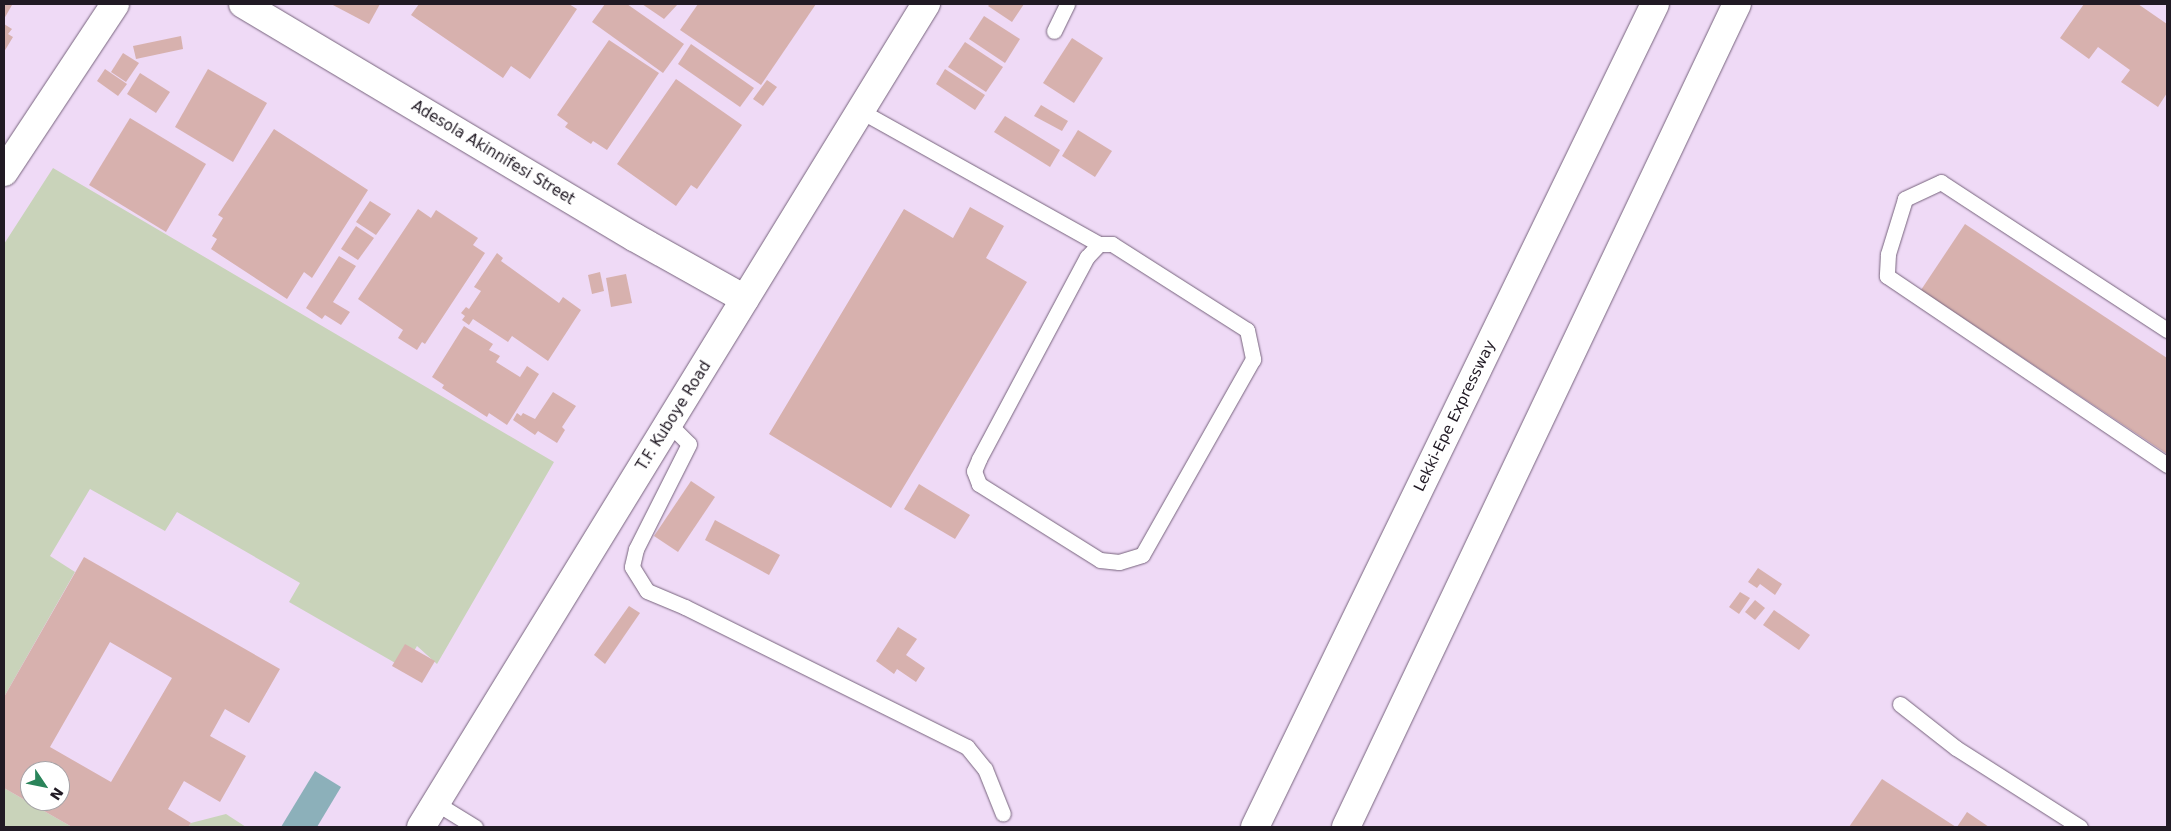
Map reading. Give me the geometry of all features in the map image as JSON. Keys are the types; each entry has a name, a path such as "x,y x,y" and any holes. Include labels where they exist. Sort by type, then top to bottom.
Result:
{"main road":[{"path":"4,172 115,4"},
{"name":"Adesola Akinnifesi Street","path":"243,4 634,237 745,299"},
{"name":"T.F. Kuboye Road","path":"421,827 859,110 926,4"},
{"name":"Lekki-Epe Expressway","path":"1255,827 1655,4"},
{"path":"1346,827 1737,4"}],"lane":[{"path":"1054,31 1067,4"},
{"path":"859,110 1099,244 1112,244 1248,330 1253,359 1142,555 1119,562 1100,560 979,484 974,471 1086,257 1099,244"},
{"path":"2167,330 1941,182 1905,199 1888,254 1887,276 2167,465"},
{"path":"668,424 689,444 636,549 632,568 647,591 694,612 966,748 986,769 1003,814"},
{"path":"1900,704 1956,748 2080,827"},
{"path":"436,803 475,827"}],"shaded area":[{"path":"53,168 554,462 437,664 417,646 404,668 289,602 300,583 177,512 165,531 90,489 50,556 75,572 4,697 4,244"},
{"path":"315,771 341,787 317,827 281,827"},
{"path":"4,788 20,797 20,811 44,811 72,827 4,827"},
{"path":"226,814 246,827 188,827 191,823"}],"building":[{"path":"4,4 12,5 4,19"},
{"path":"331,4 380,4 369,24"},
{"path":"419,4 569,4 577,9 530,79 511,66 503,78 411,15"},
{"path":"605,4 627,4 684,44 663,73 592,22"},
{"path":"642,4 678,4 664,19"},
{"path":"698,4 816,4 761,85 680,30"},
{"path":"990,4 1024,4 1012,22 988,6"},
{"path":"2084,4 2138,4 2167,24 2167,93 2158,107 2121,82 2130,70 2098,47 2089,59 2060,38"},
{"path":"984,16 1020,39 1005,63 969,39"},
{"path":"4,24 12,29 8,34 13,37 4,52"},
{"path":"181,36 183,49 136,59 133,46"},
{"path":"1072,38 1103,58 1074,103 1043,83"},
{"path":"609,40 659,73 607,150 593,141 591,144 565,127 568,123 557,115"},
{"path":"965,42 1003,67 986,92 948,67"},
{"path":"691,44 754,88 740,107 678,64"},
{"path":"123,53 139,63 126,82 111,72"},
{"path":"105,69 127,84 118,96 97,81"},
{"path":"208,69 267,103 233,162 175,127"},
{"path":"945,69 985,95 975,110 936,84"},
{"path":"140,73 170,92 156,113 127,94"},
{"path":"676,79 742,125 697,189 691,185 676,206 617,164"},
{"path":"767,80 777,87 763,106 753,99"},
{"path":"1041,105 1068,121 1062,131 1034,116"},
{"path":"1005,116 1060,150 1050,167 994,132"},
{"path":"130,118 206,164 166,232 89,185"},
{"path":"274,129 368,190 312,278 304,272 287,299 211,249 217,239 212,236 223,218 218,215"},
{"path":"1078,130 1112,151 1095,177 1062,156"},
{"path":"370,201 391,214 376,235 356,222"},
{"path":"970,207 1004,226 986,258 1027,282 891,508 769,434 904,209 953,238"},
{"path":"418,209 431,218 436,210 478,238 473,245 485,253 425,344 422,342 417,350 398,338 403,330 358,299"},
{"path":"1965,224 2167,358 2167,454 1921,290"},
{"path":"356,226 374,238 358,260 341,249"},
{"path":"497,253 503,258 501,261 559,303 563,297 581,310 548,361 512,336 508,342 473,319 469,325 462,320 465,316 461,313 466,307 469,309 481,291 474,287"},
{"path":"339,256 356,266 333,302 350,312 341,325 325,315 322,319 306,308"},
{"path":"600,272 604,291 592,294 588,275"},
{"path":"626,274 632,303 611,307 606,278"},
{"path":"464,326 493,344 489,350 500,356 496,362 520,377 527,366 539,374 507,425 489,413 487,417 442,388 444,385 432,377"},
{"path":"553,392 576,406 562,427 565,430 557,443 538,431 535,435 513,420 517,413 521,416 523,413 535,419"},
{"path":"691,481 715,497 678,552 654,536"},
{"path":"919,484 970,515 955,539 904,509"},
{"path":"715,520 780,555 769,575 705,540"},
{"path":"84,557 280,669 249,723 225,709 210,736 246,756 220,802 184,781 168,809 191,823 188,827 72,827 44,811 70,811 70,761 20,761 20,797 4,788 4,697","holes":["110,642 172,678 111,782 50,747"]},
{"path":"1758,568 1782,584 1775,595 1760,584 1757,588 1748,582"},
{"path":"1740,592 1750,598 1739,614 1729,607"},
{"path":"1755,600 1765,608 1755,620 1745,612"},
{"path":"629,606 640,613 605,664 594,655"},
{"path":"1774,610 1810,635 1799,650 1763,625"},
{"path":"898,627 917,639 906,655 925,668 916,682 897,669 894,674 876,661"},
{"path":"405,644 435,661 422,683 392,666"},
{"path":"1882,779 1956,827 1849,827"},
{"path":"1967,812 1989,827 1957,827"}]}
